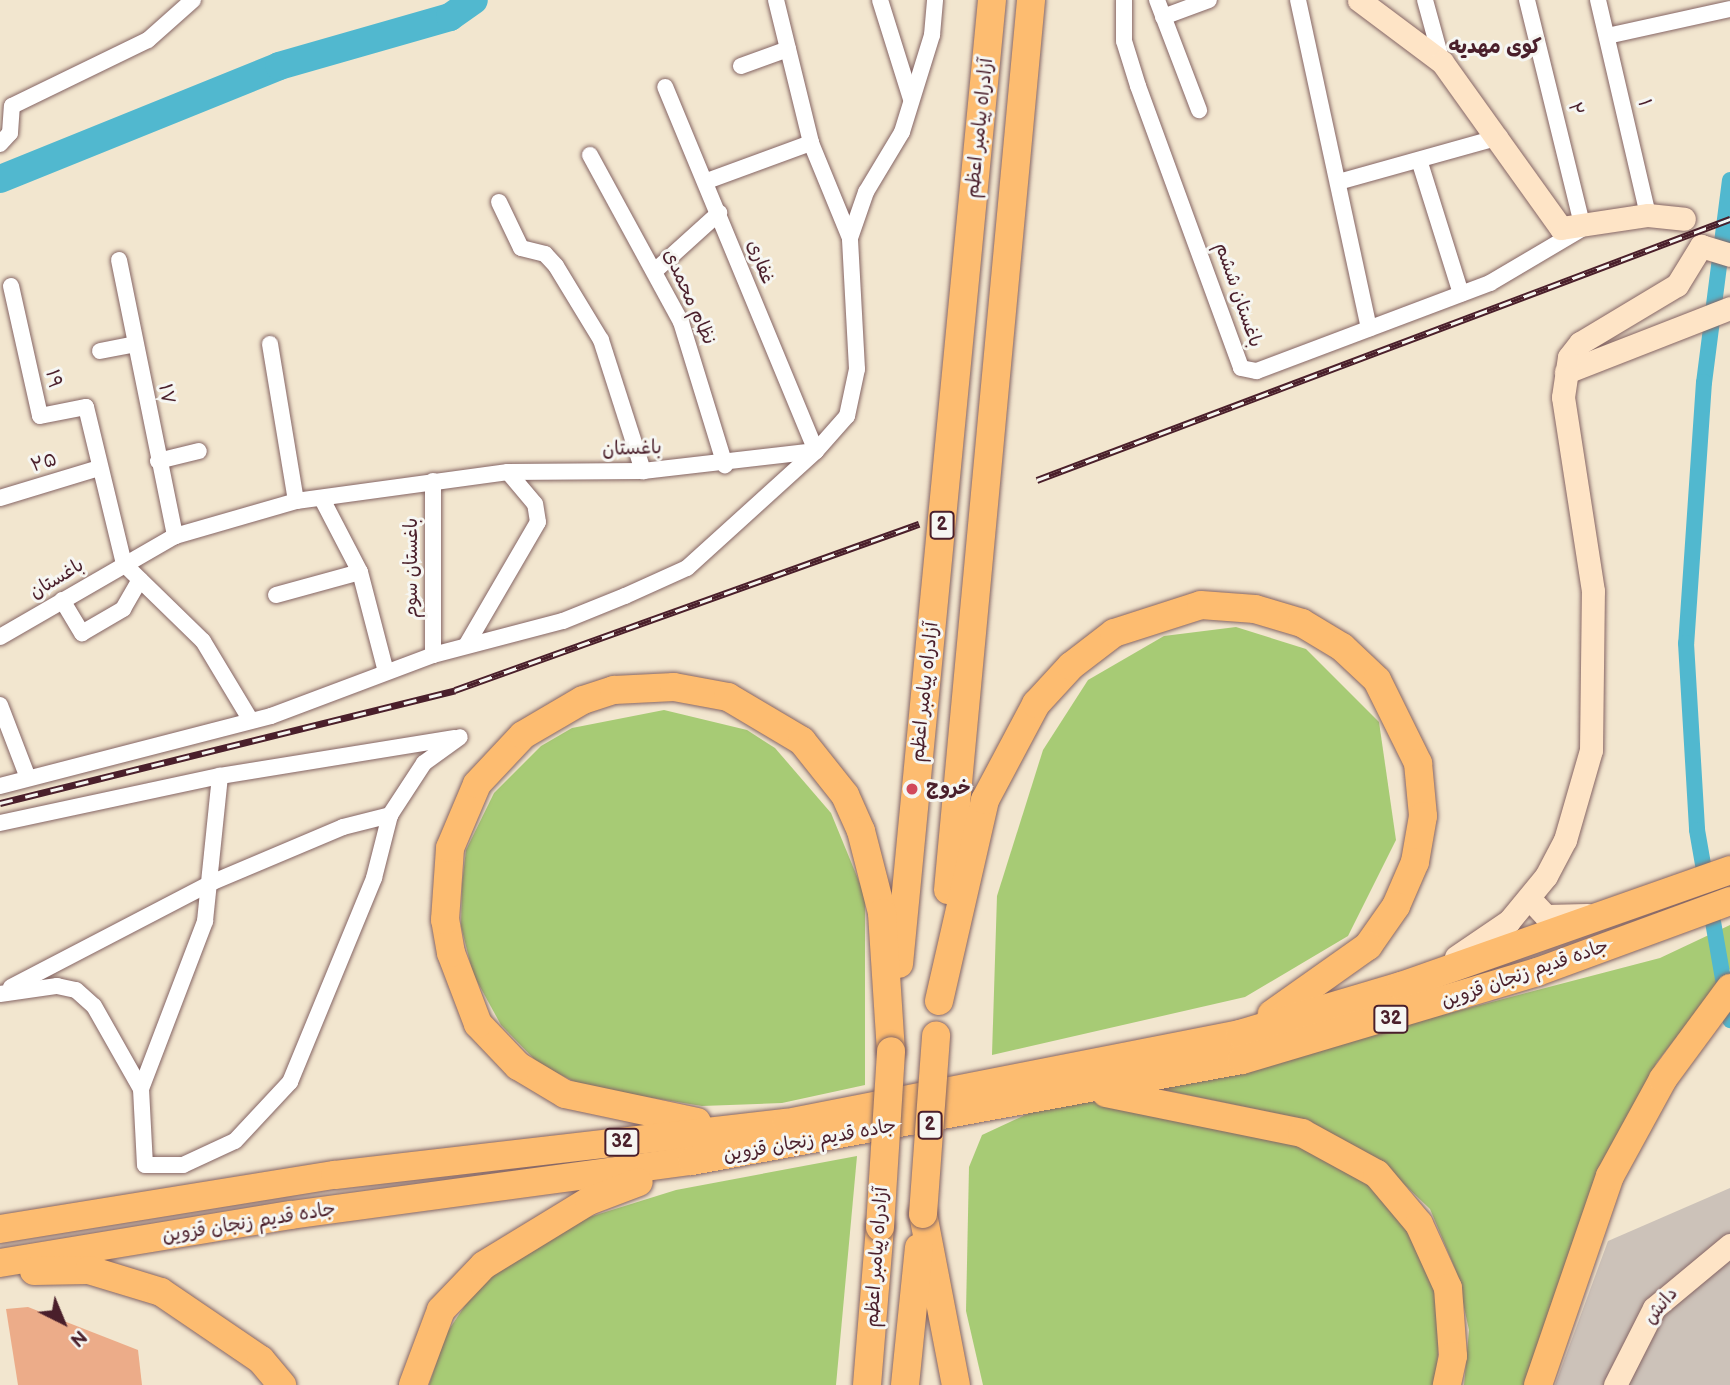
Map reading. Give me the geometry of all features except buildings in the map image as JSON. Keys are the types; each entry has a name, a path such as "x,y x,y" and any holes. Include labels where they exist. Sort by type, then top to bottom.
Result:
{"highway":[{"name":"آزادراه پیامبر اعظم","path":"867,1385 891,1051 992,0"},
{"name":"آزادراه پیامبر اعظم","path":"905,1385 923,1214 936,1035 1031,0"},
{"path":"939,1002 985,800 1036,704 1071,666 1114,633 1201,605 1255,608 1302,623 1342,648 1377,680 1418,763 1423,816 1415,862 1368,946 1240,1034"},
{"path":"787,1123 679,1122 565,1094 518,1066 478,1024 445,920 450,848 477,784 551,713 614,690 674,688 728,697 802,741 845,795 861,831 882,913 891,1051"},
{"name":"جاده قدیم زنجان قزوین","path":"0,1229 335,1175 787,1123 1240,1034 1401,986 1730,870"},
{"name":"جاده قدیم زنجان قزوین","path":"0,1263 291,1215 692,1161 1242,1060 1408,1014 1730,901"},
{"path":"1538,1385 1611,1176 1663,1079 1728,990"},
{"path":"1089,1090 1302,1133 1377,1174 1419,1224 1448,1288 1453,1356 1447,1385"},
{"path":"413,1385 441,1310 484,1265 589,1201 692,1161"},
{"path":"923,1214 956,1385"},
{"path":"0,1273 89,1270 133,1280 194,1309 261,1360 282,1385"}],"street":[{"path":"0,144 10,134 12,106 148,40 192,0"},
{"path":"0,786 251,721 433,654 563,621 687,568 816,451 847,416 857,369 850,238 811,142 776,0"},
{"path":"880,0 911,99"},
{"path":"850,238 911,99 932,35 935,0"},
{"name":"باغستان ششم","path":"1124,0 1124,41 1138,86 1241,368 1257,371 1461,295 1583,228"},
{"path":"1157,0 1199,110"},
{"path":"1163,17 1209,0"},
{"path":"1298,0 1342,181 1369,328"},
{"path":"1359,0 1442,62 1500,137 1560,228 1583,228 1648,215 1684,219"},
{"path":"1426,0 1442,62"},
{"name":"۲","path":"1527,0 1583,228"},
{"name":"۱","path":"1598,0 1648,215"},
{"path":"1607,36 1730,9"},
{"path":"741,66 788,49"},
{"name":"غفاری","path":"665,87 707,180 816,451"},
{"path":"1342,181 1420,163 1500,137"},
{"path":"707,180 811,142"},
{"name":"نظام محمدی","path":"590,155 657,269 698,372 724,465"},
{"path":"1420,163 1461,295"},
{"path":"499,202 521,248 545,254 556,266 601,340 643,471"},
{"path":"657,269 719,213"},
{"path":"1401,986 1488,939 1529,898 1565,840 1591,750 1590,552 1563,397 1566,372 1580,343 1677,285 1701,246 1730,255"},
{"name":"۱۷","path":"119,260 175,536"},
{"name":"۱۹","path":"11,286 40,416 86,407 99,468"},
{"path":"1566,372 1730,308"},
{"path":"100,351 135,344"},
{"path":"270,344 296,501"},
{"path":"158,461 199,451"},
{"name":"باغستان","path":"0,638 175,536 296,501 508,472 643,471 724,465 816,451"},
{"path":"99,468 124,564 203,641 251,721"},
{"name":"۲۵","path":"0,498 99,468"},
{"path":"467,644 538,522 534,504 508,472"},
{"name":"باغستان سوم","path":"433,481 433,654"},
{"path":"323,499 360,572 386,672"},
{"path":"276,595 360,572"},
{"path":"62,600 82,633 123,609 140,580"},
{"path":"0,705 28,778"},
{"path":"0,823 220,776 460,737 424,763 390,815 374,878 290,1082 235,1141 183,1165 145,1166 141,1089 205,921 213,882 220,776"},
{"path":"1,992 213,882 343,827 390,815"},
{"path":"1529,898 1546,916 1622,909"},
{"path":"1,992 76,990 94,1006 141,1089"},
{"path":"0,1213 40,1221"},
{"name":"دانش","path":"1615,1385 1654,1308 1730,1245"}],"shaded area":[{"path":"1730,1188 1730,1385 1555,1385 1608,1241"}],"green space":[{"path":"1236,627 1306,649 1379,722 1396,840 1348,936 1245,997 992,1055 997,896 1043,750 1088,680 1164,636"},
{"path":"664,710 747,730 775,748 831,813 865,896 865,1085 782,1103 702,1106 585,1087 539,1064 501,1025 473,974 461,926 462,884 466,850 494,793 541,746 572,728"},
{"path":"1730,925 1730,969 1657,1062 1597,1177 1527,1385 1464,1385 1469,1330 1456,1271 1430,1209 1385,1166 1308,1120 1159,1089 1660,958"},
{"path":"1089,1101 1295,1140 1372,1183 1415,1232 1442,1294 1436,1385 983,1385 966,1311 969,1167 982,1135 1040,1108"},
{"path":"857,1156 836,1385 429,1385 446,1334 470,1298 499,1268 570,1223 676,1190"}],"waterway":[{"path":"0,179 279,66 450,17 474,0"},
{"path":"1730,180 1704,382 1686,643 1697,830 1730,1020"}],"railway":[{"path":"1037,480 1730,219"},
{"path":"0,803 455,690 919,524"}],"place":[{"name":"خروج","path":"912,789"}],"district":[{"name":"کوی مهدیه","path":"1495,47"}]}
